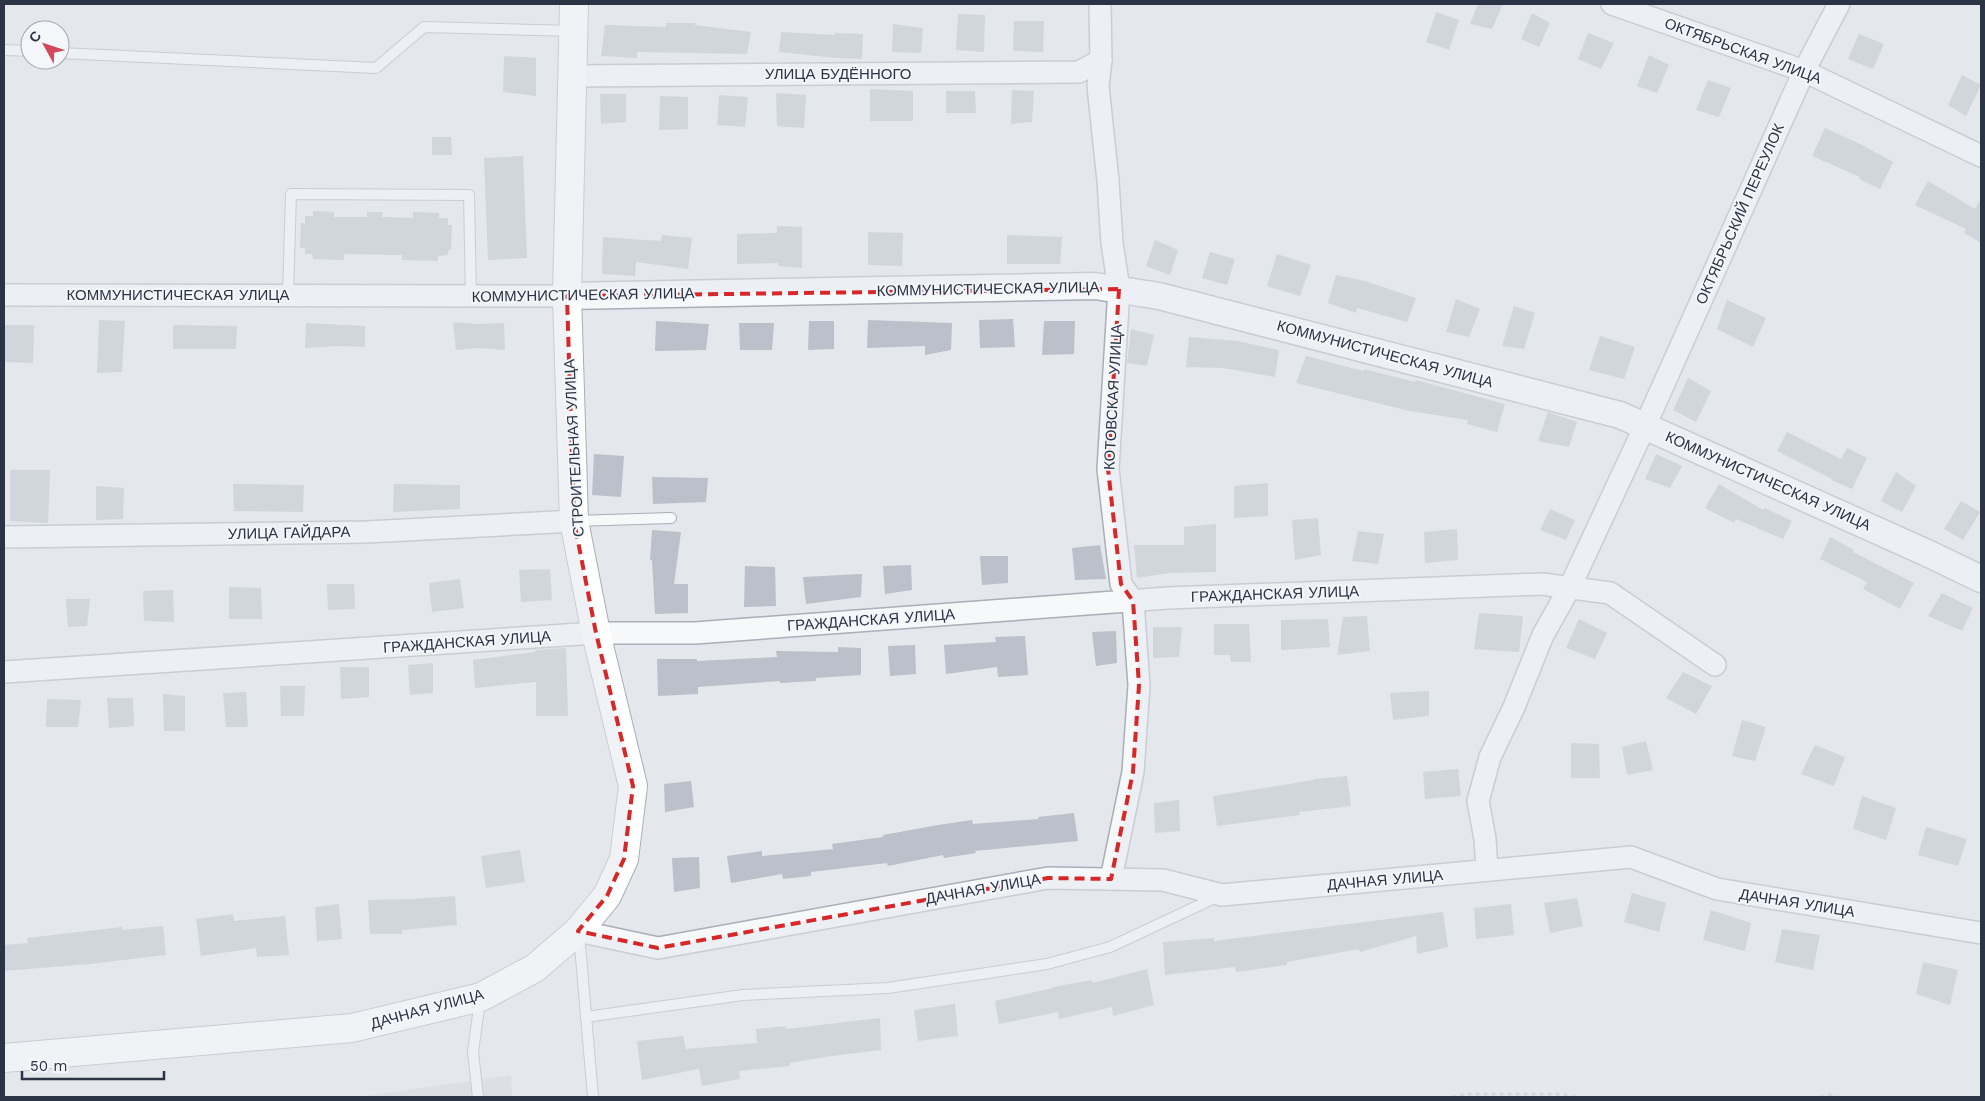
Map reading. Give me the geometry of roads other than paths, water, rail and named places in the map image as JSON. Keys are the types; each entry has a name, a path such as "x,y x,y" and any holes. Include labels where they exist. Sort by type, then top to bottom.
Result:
{"main road":[{"name":"СТРОИТЕЛЬНАЯ УЛИЦА","path":"574,4 568,296 574,521 596,633 634,786 624,860 607,896 578,931"},
{"name":"ДАЧНАЯ УЛИЦА","path":"4,1058 352,1028 481,997 535,968 578,931"}],"street":[{"name":"КОТОВСКАЯ УЛИЦА","path":"1100,4 1101,60 1098,86 1118,289 1108,469 1122,584 1133,601 1139,685 1133,772 1111,879"},
{"name":"ОКТЯБРЬСКАЯ УЛИЦА","path":"1612,4 1804,71 1981,156"},
{"name":"ОКТЯБРЬСКИЙ ПЕРЕУЛОК","path":"1570,587 1645,426 1804,71 1839,4"},
{"name":"УЛИЦА БУДЁННОГО","path":"573,76 1079,72 1101,60"},
{"name":"КОММУНИСТИЧЕСКАЯ УЛИЦА","path":"4,295 568,296 1095,286 1118,289 1159,296 1620,415 1927,552 1981,579"},
{"name":"УЛИЦА ГАЙДАРА","path":"4,538 367,532 574,521"},
{"name":"ГРАЖДАНСКАЯ УЛИЦА","path":"4,672 596,633 695,633 1133,601 1542,584 1610,592 1716,665"},
{"path":"1487,870 1486,840 1478,801 1490,757 1514,707 1543,635 1570,587"},
{"name":"ДАЧНАЯ УЛИЦА","path":"578,931 658,948 1048,878 1163,880 1222,895 1631,857 1717,889 1981,933"}],"lane":[{"path":"70,53 376,68 424,27 574,30"},
{"path":"4,50 20,51"},
{"path":"288,295 292,194 301,194 469,195 471,296"},
{"path":"574,521 671,518"},
{"path":"586,1017 743,995 888,988 1047,964 1110,947 1222,895"},
{"path":"578,931 593,1097"},
{"path":"478,1097 473,1052 481,997"}]}
